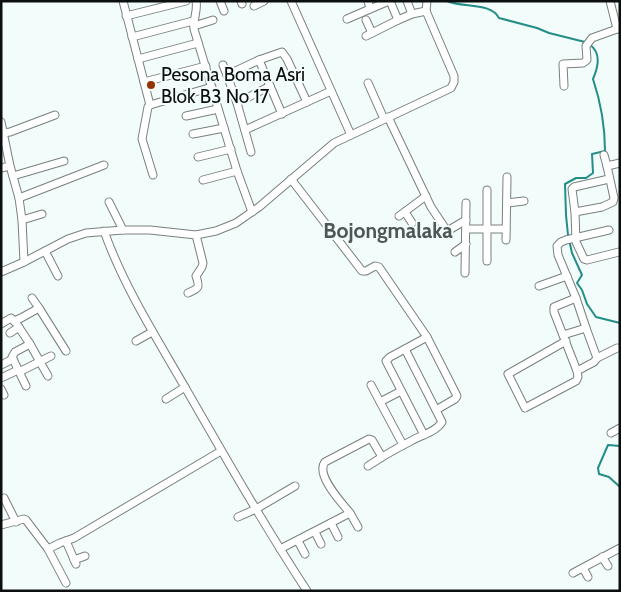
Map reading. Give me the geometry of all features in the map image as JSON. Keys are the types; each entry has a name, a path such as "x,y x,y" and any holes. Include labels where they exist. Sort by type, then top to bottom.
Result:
{"street":[{"path":"123,1 150,104 142,139 153,175"},
{"path":"126,16 186,1"},
{"path":"196,1 197,6 193,24 198,43 237,171 252,212"},
{"path":"220,1 224,11"},
{"path":"254,6 264,1"},
{"path":"291,1 351,135"},
{"path":"368,1 370,9"},
{"path":"347,19 389,1 398,20"},
{"path":"407,1 412,14"},
{"path":"1,272 68,239 86,233 150,230 196,235 216,231 236,223 334,144 448,89 453,85 454,76 426,11 427,1"},
{"path":"564,86 562,65 583,63 587,60 586,46 592,38 618,29 610,1"},
{"path":"366,20 369,34 412,14 426,11"},
{"path":"132,37 213,20"},
{"path":"138,59 198,43"},
{"path":"227,75 259,60 280,52 283,53 307,102"},
{"path":"259,60 282,114"},
{"path":"223,65 237,103 251,152"},
{"path":"144,82 206,66"},
{"path":"368,83 431,207 445,228 449,230 466,220"},
{"path":"237,103 270,86"},
{"path":"150,104 212,87"},
{"path":"245,130 331,91"},
{"path":"186,116 218,109"},
{"path":"3,135 55,115"},
{"path":"1,122 19,198 24,262"},
{"path":"193,134 224,128"},
{"path":"198,157 231,149"},
{"path":"575,212 613,202 614,198 604,155"},
{"path":"13,176 64,161"},
{"path":"607,166 620,163"},
{"path":"19,198 104,165"},
{"path":"1,168 10,166"},
{"path":"203,180 237,171"},
{"path":"293,177 362,270 366,271 375,266 379,267 427,337 457,396 436,410"},
{"path":"506,240 507,177"},
{"path":"610,179 572,189 575,212 571,238 584,259 587,260 619,252"},
{"path":"486,190 487,262"},
{"path":"412,223 402,214 426,196"},
{"path":"507,203 524,200"},
{"path":"109,202 122,230"},
{"path":"465,273 466,203"},
{"path":"22,220 42,214"},
{"path":"466,229 506,229"},
{"path":"597,358 576,298 558,255 557,246 560,242 571,238 610,230"},
{"path":"104,231 114,258 152,332 280,550 307,591"},
{"path":"188,293 198,286 196,276 203,263 196,235"},
{"path":"455,252 466,244"},
{"path":"45,251 58,276"},
{"path":"538,286 567,276"},
{"path":"32,298 66,351"},
{"path":"576,298 554,308 554,312 565,338 578,377 576,381 526,408 508,374 565,338 586,328"},
{"path":"14,321 39,308"},
{"path":"1,324 10,318 14,321 30,344 48,376"},
{"path":"10,333 19,327"},
{"path":"136,341 152,332"},
{"path":"424,434 386,360 390,356 427,337"},
{"path":"26,386 13,359 13,354 30,344"},
{"path":"577,371 617,348"},
{"path":"368,466 442,422 405,349"},
{"path":"1,378 51,356"},
{"path":"1,366 13,359"},
{"path":"371,385 403,445"},
{"path":"166,399 185,387"},
{"path":"380,402 401,391"},
{"path":"611,433 620,428"},
{"path":"358,527 326,481 322,469 323,465 325,462 369,439 372,440 382,457"},
{"path":"48,549 74,538 221,451"},
{"path":"238,517 256,509 295,486"},
{"path":"4,498 16,522"},
{"path":"280,550 350,513"},
{"path":"1,525 24,519 27,520 48,549 66,583"},
{"path":"331,523 338,537"},
{"path":"315,532 321,544"},
{"path":"298,540 305,554"},
{"path":"66,541 75,562 85,556"},
{"path":"573,574 620,548"},
{"path":"602,557 608,566"},
{"path":"583,568 588,577"}],"waterway":[{"path":"447,1 483,7 495,13 499,18 585,42"},
{"path":"589,44 596,52 598,60 593,79 602,114 605,151 592,154 593,173 586,178 576,178 565,184 568,235 572,253 582,275 577,283 582,290 587,304 596,317 620,323"},
{"path":"620,446 608,445 598,468 599,474 609,477 620,487"}],"place":[{"name":"Pesona Boma Asri Blok B3 No 17","path":"151,85"}],"district":[{"name":"Bojongmalaka","path":"388,230"}]}
